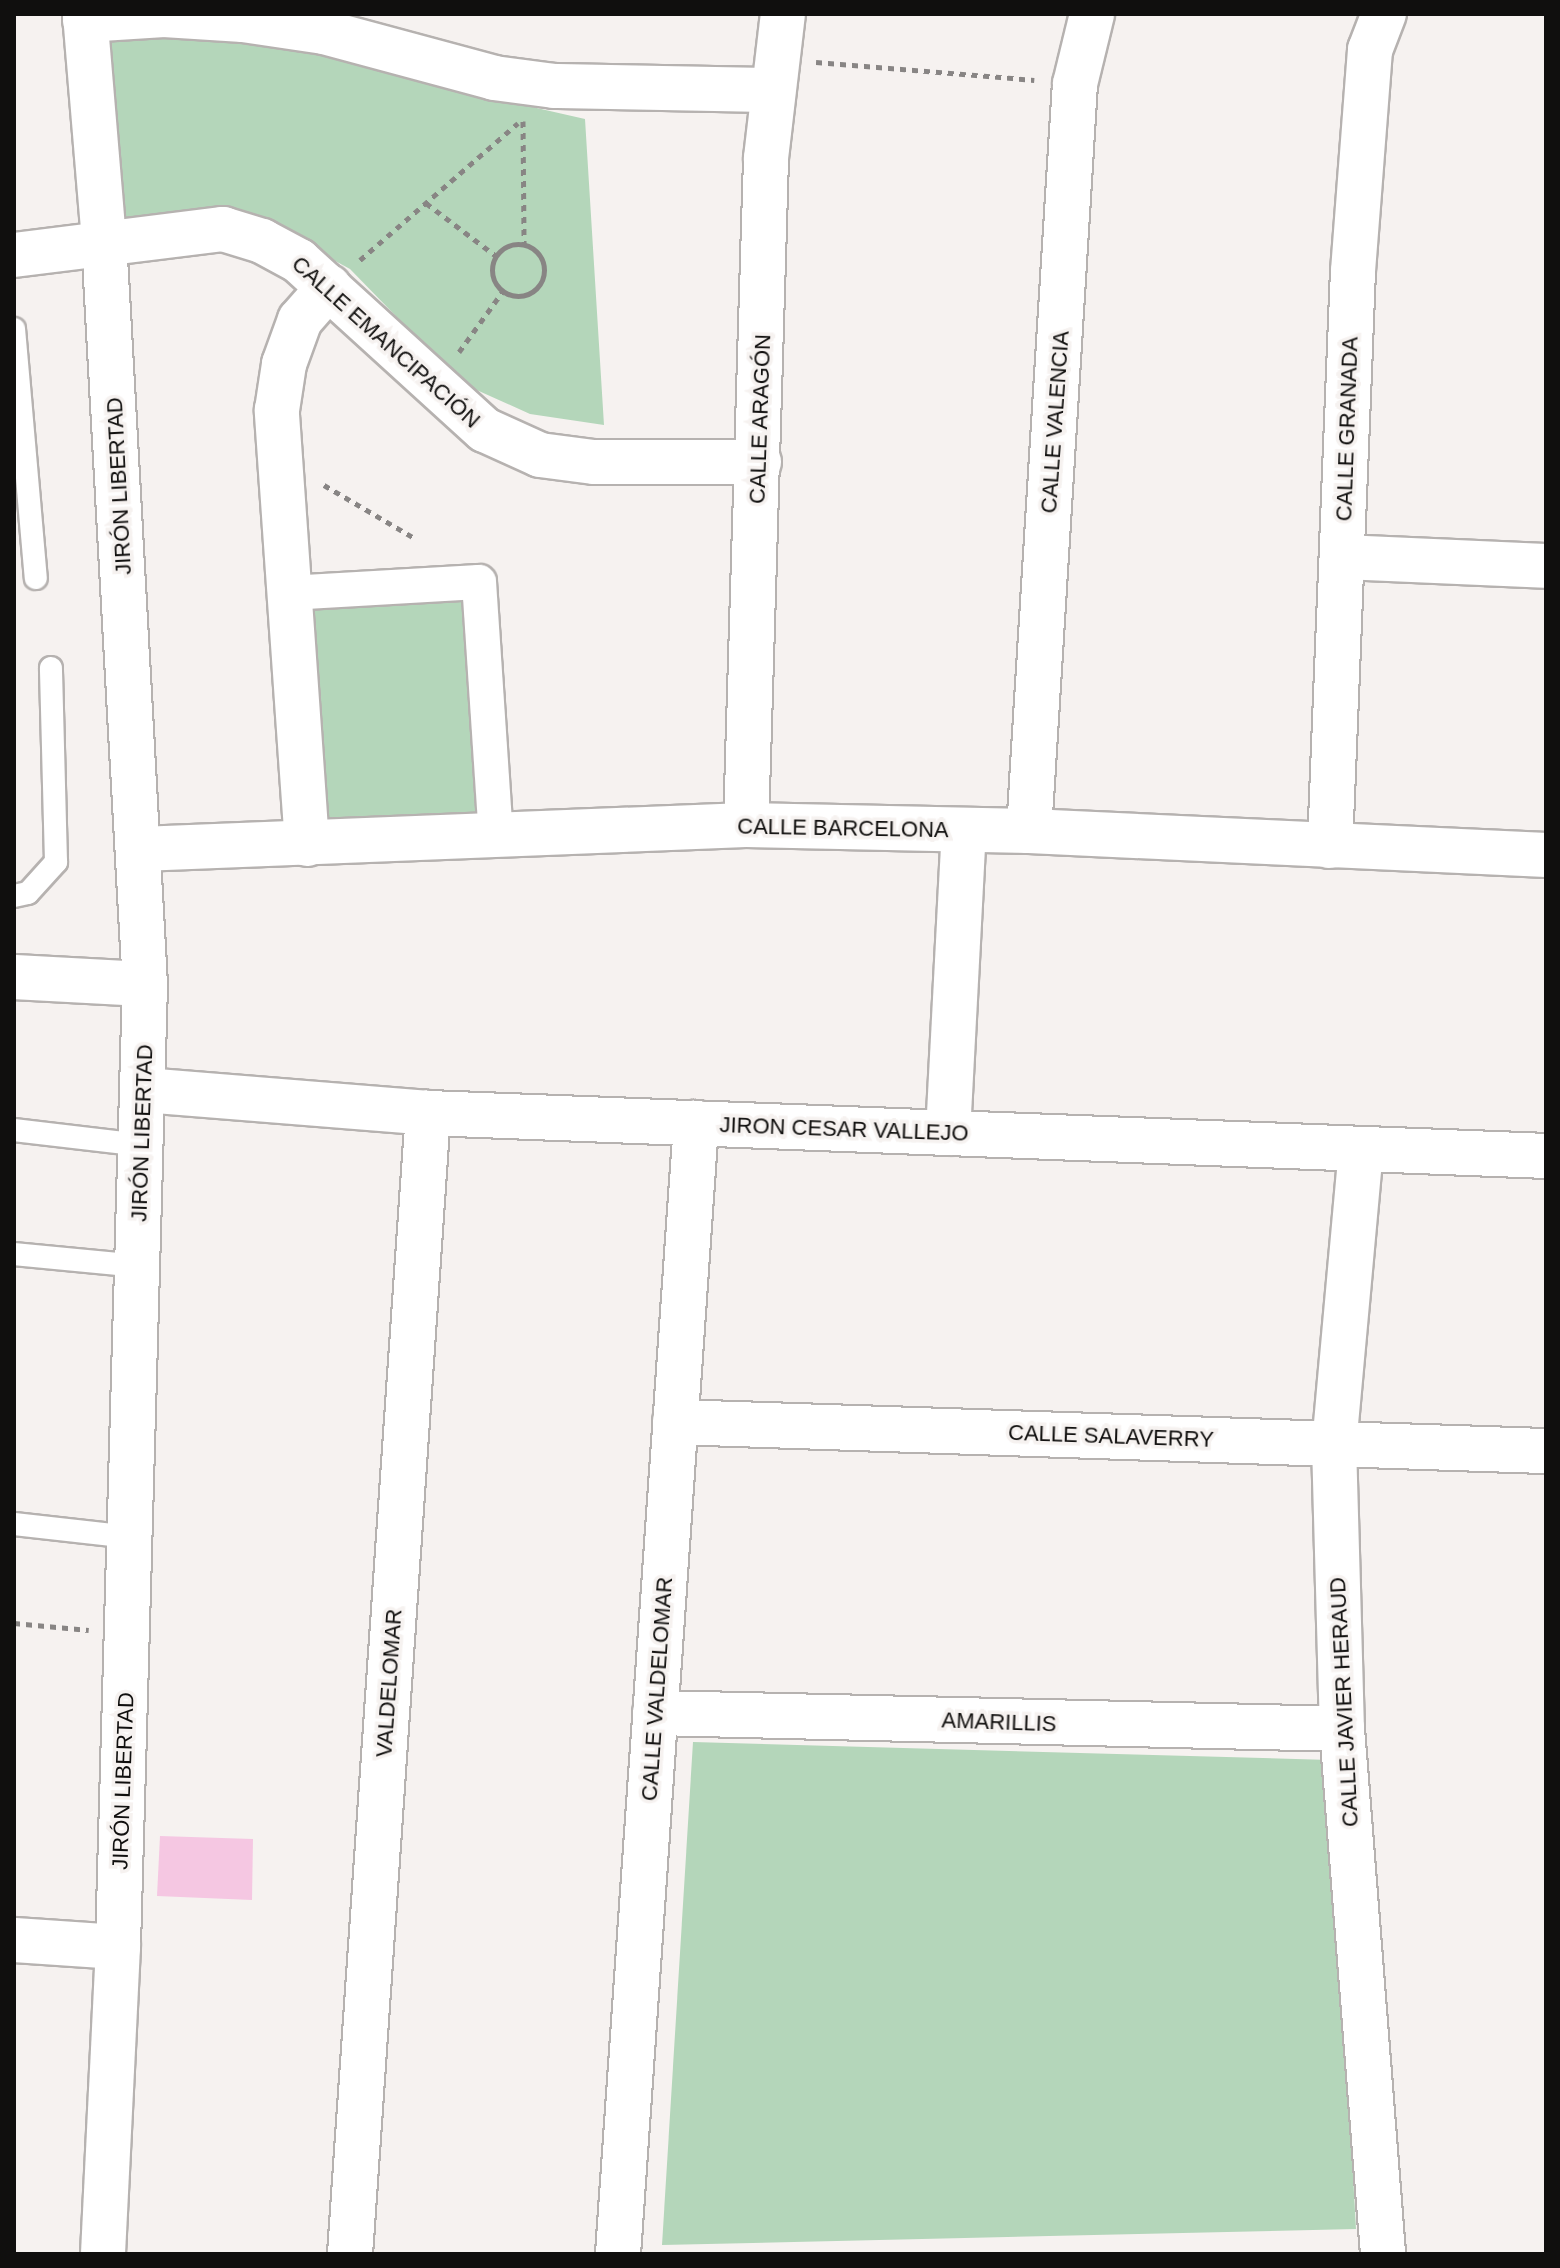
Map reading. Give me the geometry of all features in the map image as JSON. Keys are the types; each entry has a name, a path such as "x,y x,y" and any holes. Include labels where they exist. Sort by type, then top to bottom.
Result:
{"street":[{"name":"CALLE ARAGÓN","path":"746,825 774,74 783,14"},
{"name":"CALLE VALENCIA","path":"1029,831 1075,84 1092,14"},
{"name":"CALLE GRANADA","path":"1330,846 1363,128 1370,50 1384,14"},
{"path":"85,17 164,15 243,20 324,32 494,78 554,86 774,74"},
{"name":"JIRÓN LIBERTAD","path":"85,17 104,240 140,849 145,984 118,1947 103,2254"},
{"name":"CALLE EMANCIPACIÓN","path":"14,255 104,240 223,229 262,241 299,261 485,430 540,455 594,462 759,462"},
{"path":"307,844 278,451 284,364 300,320 329,287"},
{"path":"1342,557 1546,566"},
{"path":"288,593 479,582 496,835"},
{"name":"CALLE BARCELONA","path":"140,849 746,825 1029,831 1546,855"},
{"path":"948,1133 964,831"},
{"path":"14,977 145,984"},
{"name":"JIRON CESAR VALLEJO","path":"144,1090 428,1113 1546,1156"},
{"name":"VALDELOMAR","path":"350,2254 428,1113"},
{"name":"CALLE VALDELOMAR","path":"618,2254 696,1123"},
{"name":"CALLE JAVIER HERAUD","path":"1361,1149 1334,1444 1342,1729 1383,2254"},
{"name":"CALLE SALAVERRY","path":"675,1422 1546,1451"},
{"name":"AMARILLIS","path":"655,1713 1342,1729"},
{"path":"14,1940 118,1947"}],"lane":[{"path":"14,338 36,578"},
{"path":"14,896 28,893 56,862 51,668"},
{"path":"14,1130 142,1145"},
{"path":"14,1254 138,1266"},
{"path":"14,1524 130,1537"}],"path":[{"path":"774,74 1075,84"},
{"path":"329,287 523,119 554,86"},
{"path":"523,119 524,244 543,261 544,279 525,296 503,291 492,273 496,256 508,246 524,244"},
{"path":"426,203 496,256"},
{"path":"434,386 503,291"},
{"path":"278,451 372,516 416,539"},
{"path":"14,1623 127,1633"}],"green space":[{"path":"217,33 295,43 417,81 585,119 604,425 530,414 461,383 350,269 291,237 121,222 110,36"},
{"path":"476,586 492,823 329,830 310,594"},
{"path":"693,1742 1330,1760 1356,2229 662,2245"}],"building":[{"path":"160,1836 253,1839 252,1900 157,1896"}]}
